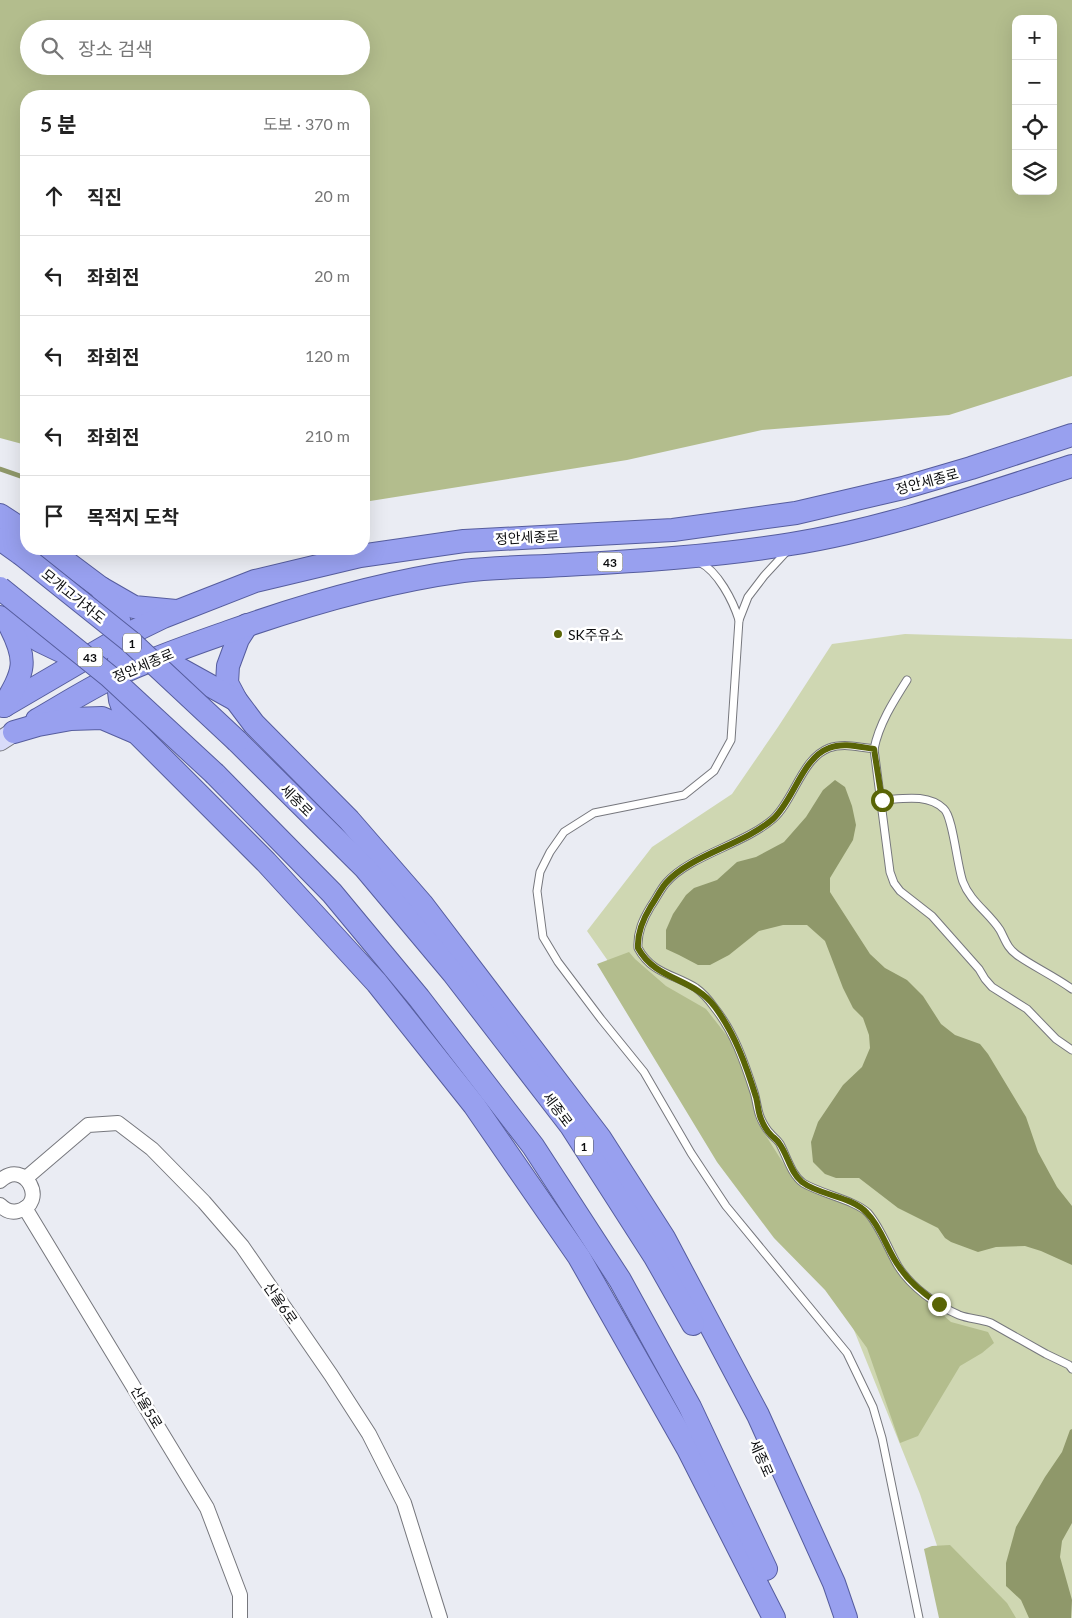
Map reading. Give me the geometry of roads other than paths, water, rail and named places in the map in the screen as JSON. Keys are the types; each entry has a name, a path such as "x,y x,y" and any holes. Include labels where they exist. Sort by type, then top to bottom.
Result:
{"highway":[{"name":"정안세종로","path":"370,554 464,540 673,530 796,513 971,468 1072,435"},
{"name":"정안세종로","path":"7,737 118,667 149,662 247,625 365,589 464,571 684,556 743,551 795,543 909,516 983,495 1072,466"},
{"path":"0,515 20,528"},
{"name":"모개고가차도","path":"0,539 20,553"},
{"name":"모개고가차도","path":"22,555 131,642 237,741"},
{"path":"58,555 101,588 134,606 177,611"},
{"name":"정안세종로","path":"2,707 122,637 177,611 255,581 366,555"},
{"path":"0,588 109,676 215,774 332,893 419,998 533,1146 620,1280 690,1407 788,1618"},
{"path":"101,588 119,620 122,637 118,667 120,700 127,720 137,734 266,862 377,983 474,1105 580,1257 688,1449 774,1618"},
{"path":"5,621 65,653 91,656 118,667"},
{"path":"2,707 20,679 22,664 20,644 5,621"},
{"path":"247,625 238,639 228,666 227,683 236,700 254,724 349,820 422,904 600,1138 664,1238 758,1415 834,1583 846,1618"},
{"path":"149,662 180,670 236,700"},
{"path":"7,737 38,724 71,719 102,718 137,734"},
{"name":"세종로","path":"237,741 365,868 453,973 571,1126 655,1258 734,1395 834,1618"}],"street":[{"name":"산울6로","path":"26,1178 88,1125 118,1123 152,1150 204,1202 242,1246 331,1375 369,1434 404,1503 440,1618"},
{"path":"0,1181 8,1175 14,1174 26,1178 30,1182 33,1193 29,1204 25,1208 14,1212 8,1211 0,1205"},
{"name":"산울5로","path":"25,1208 207,1508 240,1595 240,1618"}],"lane":[{"path":"795,543 764,576 748,597 739,620 731,740 714,771 684,795 594,813 564,832 550,852 540,872 536,891 544,937 558,962 644,1072 691,1153 726,1206 848,1353 873,1407 882,1438 919,1618"},
{"path":"684,556 704,565 723,585 739,620"},
{"path":"907,680 879,731 874,749 890,872 894,883 900,891 932,916 979,968 992,987 1027,1009 1056,1039 1072,1050"},
{"path":"874,749 839,746 829,748 820,753 801,776 784,806 774,817 744,838 688,865 666,883 640,928 638,948 648,963 656,969 695,988 716,1009 735,1039 742,1055 757,1099 760,1118 770,1134 779,1142 794,1172 801,1181 834,1197 857,1205 867,1212 899,1268 918,1289 939,1304 960,1316 983,1320 992,1324 1046,1354 1069,1364 1072,1370"},
{"path":"882,800 927,799 943,808 948,814 956,856 968,893 999,929 1007,946 1016,954 1072,988"}],"waterway":[{"path":"0,469 20,476"}],"place":[{"name":"SK주유소","path":"558,634"}]}
